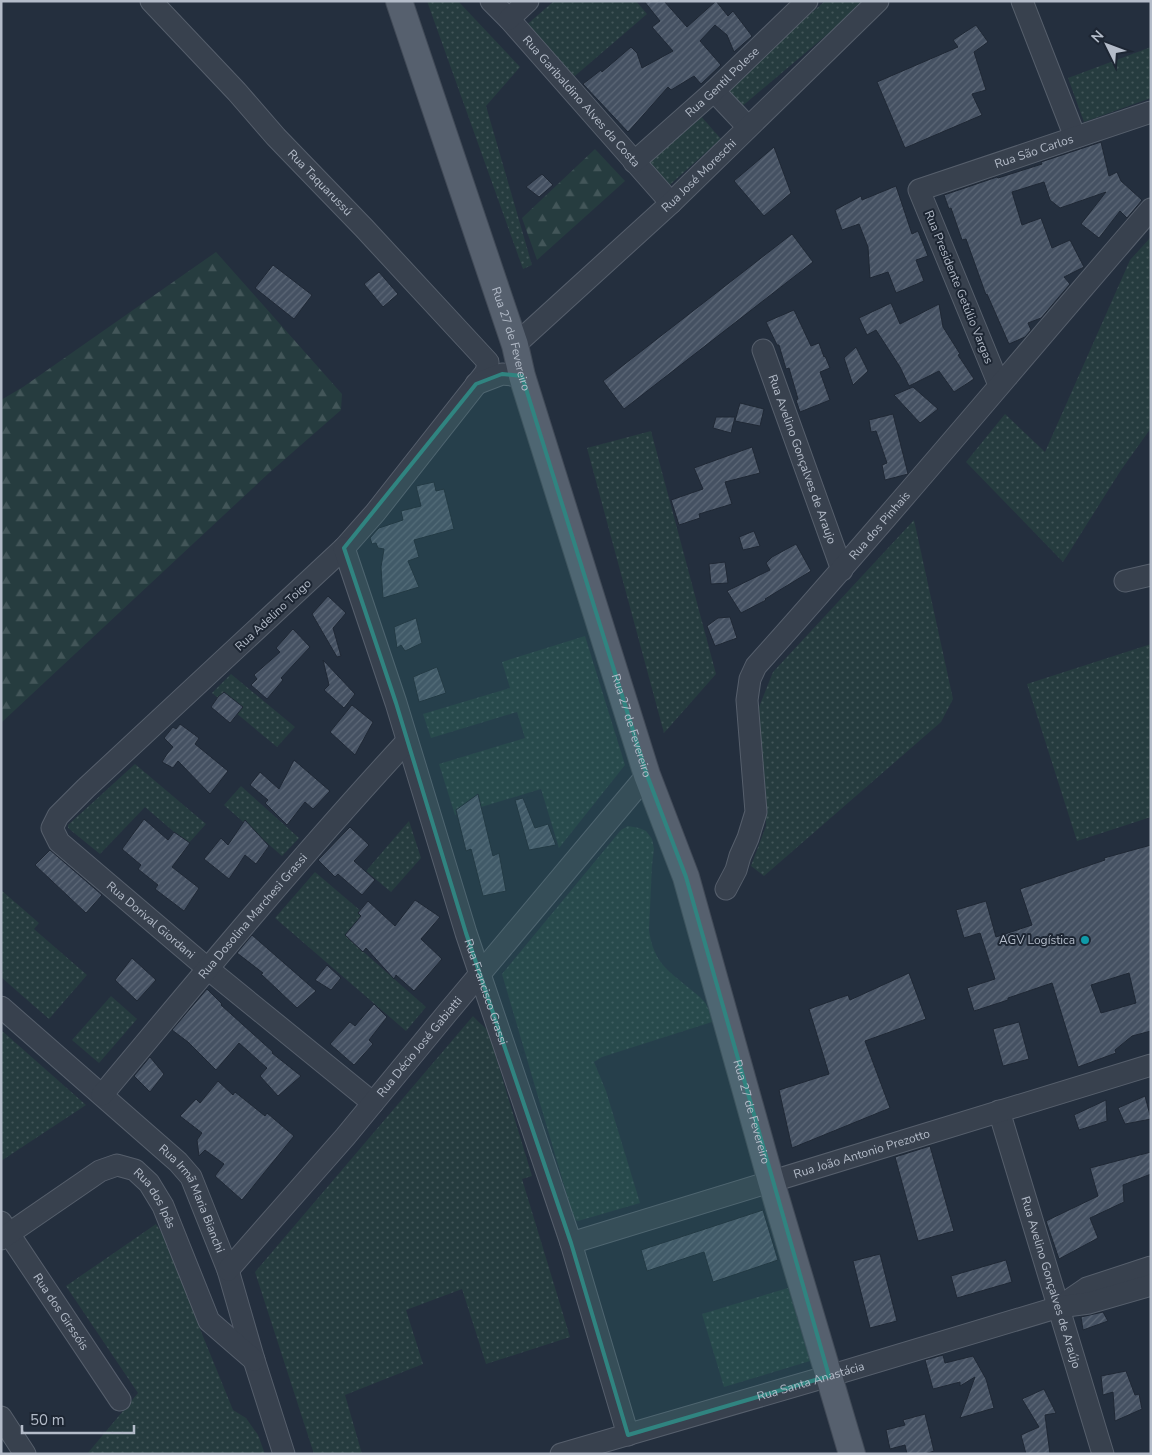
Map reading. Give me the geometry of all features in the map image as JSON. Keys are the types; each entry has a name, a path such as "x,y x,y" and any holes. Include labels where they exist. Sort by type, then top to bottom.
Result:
{"main road":[{"name":"Rua 27 de Fevereiro","path":"398,1 515,346 522,376 647,775 686,877 771,1181 852,1454"}],"street":[{"name":"Rua Taquarussú","path":"151,1 488,362"},
{"name":"Rua Garibaldino Alves da Costa","path":"491,1 671,203"},
{"path":"509,19 528,1"},
{"name":"Rua Gentil Polese","path":"634,162 714,91 807,1"},
{"name":"Rua José Moreschi","path":"515,346 671,203 878,1"},
{"path":"1022,1 1075,137"},
{"path":"714,91 748,128"},
{"name":"Rua São Carlos","path":"918,190 1151,112"},
{"name":"Rua Presidente Getúlio Vargas","path":"918,190 999,385"},
{"name":"Rua dos Pinhais","path":"726,889 736,870 756,812 747,700 750,679 756,666 842,570 1151,209"},
{"name":"Rua Avelino Gonçalves de Araujo","path":"762,350 842,570"},
{"name":"Rua Adelino Toigo","path":"52,828 58,816 86,788 344,548 375,513 486,372 488,362"},
{"path":"476,384 502,374 522,376"},
{"name":"Rua Francisco Grassi","path":"344,548 396,702 466,933 571,1243 628,1435"},
{"path":"1125,581 1151,575"},
{"name":"Rua Dosolina Marchesi Grassi","path":"102,1095 207,968 407,741"},
{"name":"Rua Décio José Gabiatti","path":"228,1270 333,1151 647,775"},
{"name":"Rua Dorival Giordani","path":"52,828 59,842 207,968 373,1103"},
{"name":"Rua Irmã Maria Bianchi","path":"1,1007 178,1162 191,1177 228,1270 284,1454"},
{"name":"Rua João Antonio Prezotto","path":"571,1243 1151,1065"},
{"name":"Rua Avelino Gonçalves de Araújo","path":"999,1111 1103,1454"},
{"name":"Rua dos Ipês","path":"4,1231 100,1171 117,1165 135,1170 149,1183 163,1206 209,1321 254,1360"},
{"name":"Rua dos Girssóis","path":"4,1231 120,1400"},
{"name":"Rua Santa Anastácia","path":"561,1454 1059,1307 1087,1288 1145,1278"},
{"path":"1,1417 25,1454"}],"highlighted area":[{"path":"502,374 522,376 647,775 686,877 829,1376 628,1435 571,1243 466,933 396,703 344,548 476,384"}],"green space":[{"path":"427,1 458,1 520,67 486,106 532,265 523,269"},
{"path":"554,1 636,1 647,14 569,81 523,28"},
{"path":"825,1 867,1 740,108 725,89"},
{"path":"1151,47 1151,98 1084,122 1068,78"},
{"path":"699,114 721,139 663,191 641,165"},
{"path":"595,149 625,181 537,260 522,218"},
{"path":"1151,237 1151,428 1121,470 1063,562 966,462 1005,414 1045,452 1130,260"},
{"path":"216,252 342,394 341,410 269,473 1,723 1,400 23,387"},
{"path":"651,431 716,674 664,733 587,448"},
{"path":"914,520 953,699 941,722 764,876 751,866 766,826 765,787 756,740 759,707 773,672"},
{"path":"585,636 625,765 559,848 541,789 455,815 439,764 525,738 517,712 431,738 423,714 510,688 502,662"},
{"path":"1151,644 1151,817 1077,841 1027,684"},
{"path":"231,674 295,727 277,747 212,693"},
{"path":"135,764 206,824 188,844 145,807 100,854 68,828 68,825"},
{"path":"241,786 299,838 282,856 224,805"},
{"path":"409,821 421,858 391,892 366,871"},
{"path":"628,826 646,831 652,839 654,849 649,930 654,950 662,964 704,1002 712,1022 602,1057 594,1062 606,1091 640,1203 578,1221 574,1219 502,974 621,830"},
{"path":"315,872 369,918 350,940 426,1007 406,1031 275,918"},
{"path":"1,890 39,923 34,929 87,975 49,1019 1,977"},
{"path":"111,996 137,1019 99,1063 72,1040"},
{"path":"473,1016 488,1031 532,1176 522,1179 570,1337 486,1364 462,1289 406,1310 423,1364 345,1395 362,1454 314,1454 255,1272"},
{"path":"1,1030 86,1105 1,1161"},
{"path":"156,1224 167,1241 184,1280 198,1324 233,1410 246,1418 258,1435 265,1454 87,1454 138,1393 66,1286"},
{"path":"788,1288 810,1361 724,1387 702,1314"}],"building":[{"path":"644,1 664,1 687,27 716,1 728,16 733,11 752,36 734,52 727,35 715,25 700,41 721,65 701,84 694,76 671,90 668,87 628,132 583,84 601,70 602,72 631,47 637,53 642,68 673,51 652,27 660,21"},
{"path":"976,25 988,42 974,52 986,90 972,94 982,115 905,148 877,82 958,47 953,40"},
{"path":"1101,142 1109,176 1117,172 1121,181 1142,200 1127,218 1120,211 1099,238 1081,224 1106,192 1060,208 1050,200 1044,182 1012,192 1022,225 1041,218 1052,248 1070,240 1084,267 1064,277 1070,284 1041,318 1028,323 1031,330 1025,337 1009,344 986,295 966,239 962,240 951,208 949,209 944,195 1042,164 1041,162"},
{"path":"774,147 791,193 764,216 734,181"},
{"path":"542,174 553,185 539,197 526,187"},
{"path":"896,186 912,234 918,231 928,256 916,260 924,281 896,293 888,272 870,278 868,247 859,224 842,230 835,210 861,196 862,200"},
{"path":"792,234 813,262 624,409 603,381"},
{"path":"273,265 312,295 294,319 255,288"},
{"path":"379,272 398,294 383,307 364,284"},
{"path":"891,303 900,324 939,304 943,327 974,379 954,392 939,371 909,386 900,367 876,330 867,335 859,318"},
{"path":"794,310 811,346 819,343 830,368 820,372 830,400 800,412 789,368 786,369 779,345 777,345 766,322"},
{"path":"856,347 868,371 853,385 844,358"},
{"path":"913,387 938,409 920,423 894,395"},
{"path":"740,403 764,409 760,426 735,421"},
{"path":"893,414 908,474 885,480 882,465 887,463 876,431 871,432 869,420"},
{"path":"716,417 735,417 731,433 713,428"},
{"path":"752,447 760,473 725,482 732,504 699,514 700,518 679,525 671,500 703,489 694,468"},
{"path":"434,482 436,491 444,489 454,529 414,540 419,557 408,561 419,587 383,598 381,567 384,549 378,548 376,543 372,544 370,538 379,528 403,520 401,511 421,506 416,486"},
{"path":"754,531 760,546 743,550 739,537"},
{"path":"796,544 811,571 766,600 741,613 727,591 770,570 766,563 772,557"},
{"path":"725,562 728,583 711,584 709,564"},
{"path":"328,596 346,613 333,628 341,656 337,657 312,614"},
{"path":"730,617 737,638 715,646 707,626 718,618"},
{"path":"416,618 422,643 405,651 401,645 397,648 394,627"},
{"path":"293,629 310,647 281,678 283,680 267,699 251,685 257,679 254,675 280,652 276,648"},
{"path":"323,660 355,694 344,708 324,690 329,685"},
{"path":"437,667 446,693 419,702 413,677"},
{"path":"224,692 243,707 230,723 211,707"},
{"path":"352,705 373,722 355,755 330,732"},
{"path":"180,724 199,738 195,744 228,771 210,794 178,761 173,768 162,762 173,747 164,738 173,727 176,729"},
{"path":"294,760 330,791 313,809 305,802 287,825 265,803 268,800 250,785 260,772 279,789"},
{"path":"478,794 493,856 499,853 506,891 483,896 471,849 466,851 456,810"},
{"path":"523,798 535,828 548,824 556,845 529,850 515,800"},
{"path":"144,819 168,840 174,832 190,843 172,867 199,888 184,911 155,889 158,885 138,869 141,865 122,849"},
{"path":"245,820 269,846 256,864 245,855 229,879 204,859 221,838 228,845"},
{"path":"350,827 369,845 354,861 375,880 362,895 338,874 335,877 318,860"},
{"path":"1151,845 1151,1031 1132,1036 1115,1050 1116,1053 1078,1067 1052,983 974,1011 967,988 995,979 980,933 964,938 956,910 986,901 996,937 1032,925 1020,889 1105,860 1104,858","holes":["1129,973 1136,1003 1101,1013 1091,985"]},
{"path":"50,850 102,895 86,913 35,865"},
{"path":"415,900 440,917 421,939 442,959 414,991 396,975 394,979 366,948 363,952 345,935 361,916 358,913 368,901 395,926"},
{"path":"252,935 316,991 297,1008 261,974 263,973 237,953"},
{"path":"132,958 156,980 137,1001 115,980"},
{"path":"327,965 341,978 331,990 315,980"},
{"path":"909,973 926,1019 865,1041 890,1108 792,1148 779,1090 829,1074 809,1009 848,995 850,1000"},
{"path":"207,989 221,1005 272,1053 301,1076 278,1096 260,1076 267,1068 239,1043 216,1070 188,1042 172,1030"},
{"path":"374,1004 387,1017 369,1040 373,1044 354,1065 330,1044 350,1022 355,1026"},
{"path":"1019,1022 1029,1059 1003,1066 993,1029"},
{"path":"150,1057 164,1074 150,1092 134,1076"},
{"path":"218,1081 233,1095 235,1092 265,1116 267,1113 294,1136 242,1200 215,1176 224,1164 205,1150 199,1156 197,1140 202,1133 180,1116 196,1099 200,1103"},
{"path":"1145,1096 1151,1119 1125,1124 1118,1108"},
{"path":"1106,1100 1107,1121 1079,1130 1074,1115"},
{"path":"930,1146 954,1231 918,1241 895,1157"},
{"path":"1151,1152 1151,1174 1123,1185 1124,1202 1090,1218 1098,1238 1059,1259 1046,1221 1098,1196 1090,1168"},
{"path":"763,1210 778,1260 713,1282 704,1252 647,1271 641,1250"},
{"path":"880,1254 897,1321 870,1328 853,1261"},
{"path":"1006,1260 1012,1282 957,1298 951,1276"},
{"path":"1103,1312 1108,1321 1083,1330 1081,1317"},
{"path":"943,1355 945,1363 973,1356 986,1379 994,1408 960,1418 975,1377 960,1386 960,1382 933,1389 925,1360"},
{"path":"1126,1371 1135,1395 1139,1394 1142,1409 1115,1421 1113,1392 1103,1395 1101,1376"},
{"path":"1044,1389 1056,1413 1045,1415 1050,1454 1026,1454 1021,1435 1039,1427 1022,1399"},
{"path":"925,1414 934,1451 925,1454 907,1454 905,1445 890,1449 886,1430 905,1425 903,1420"}],"place":[{"name":"AGV Logística","path":"1085,940"}]}
